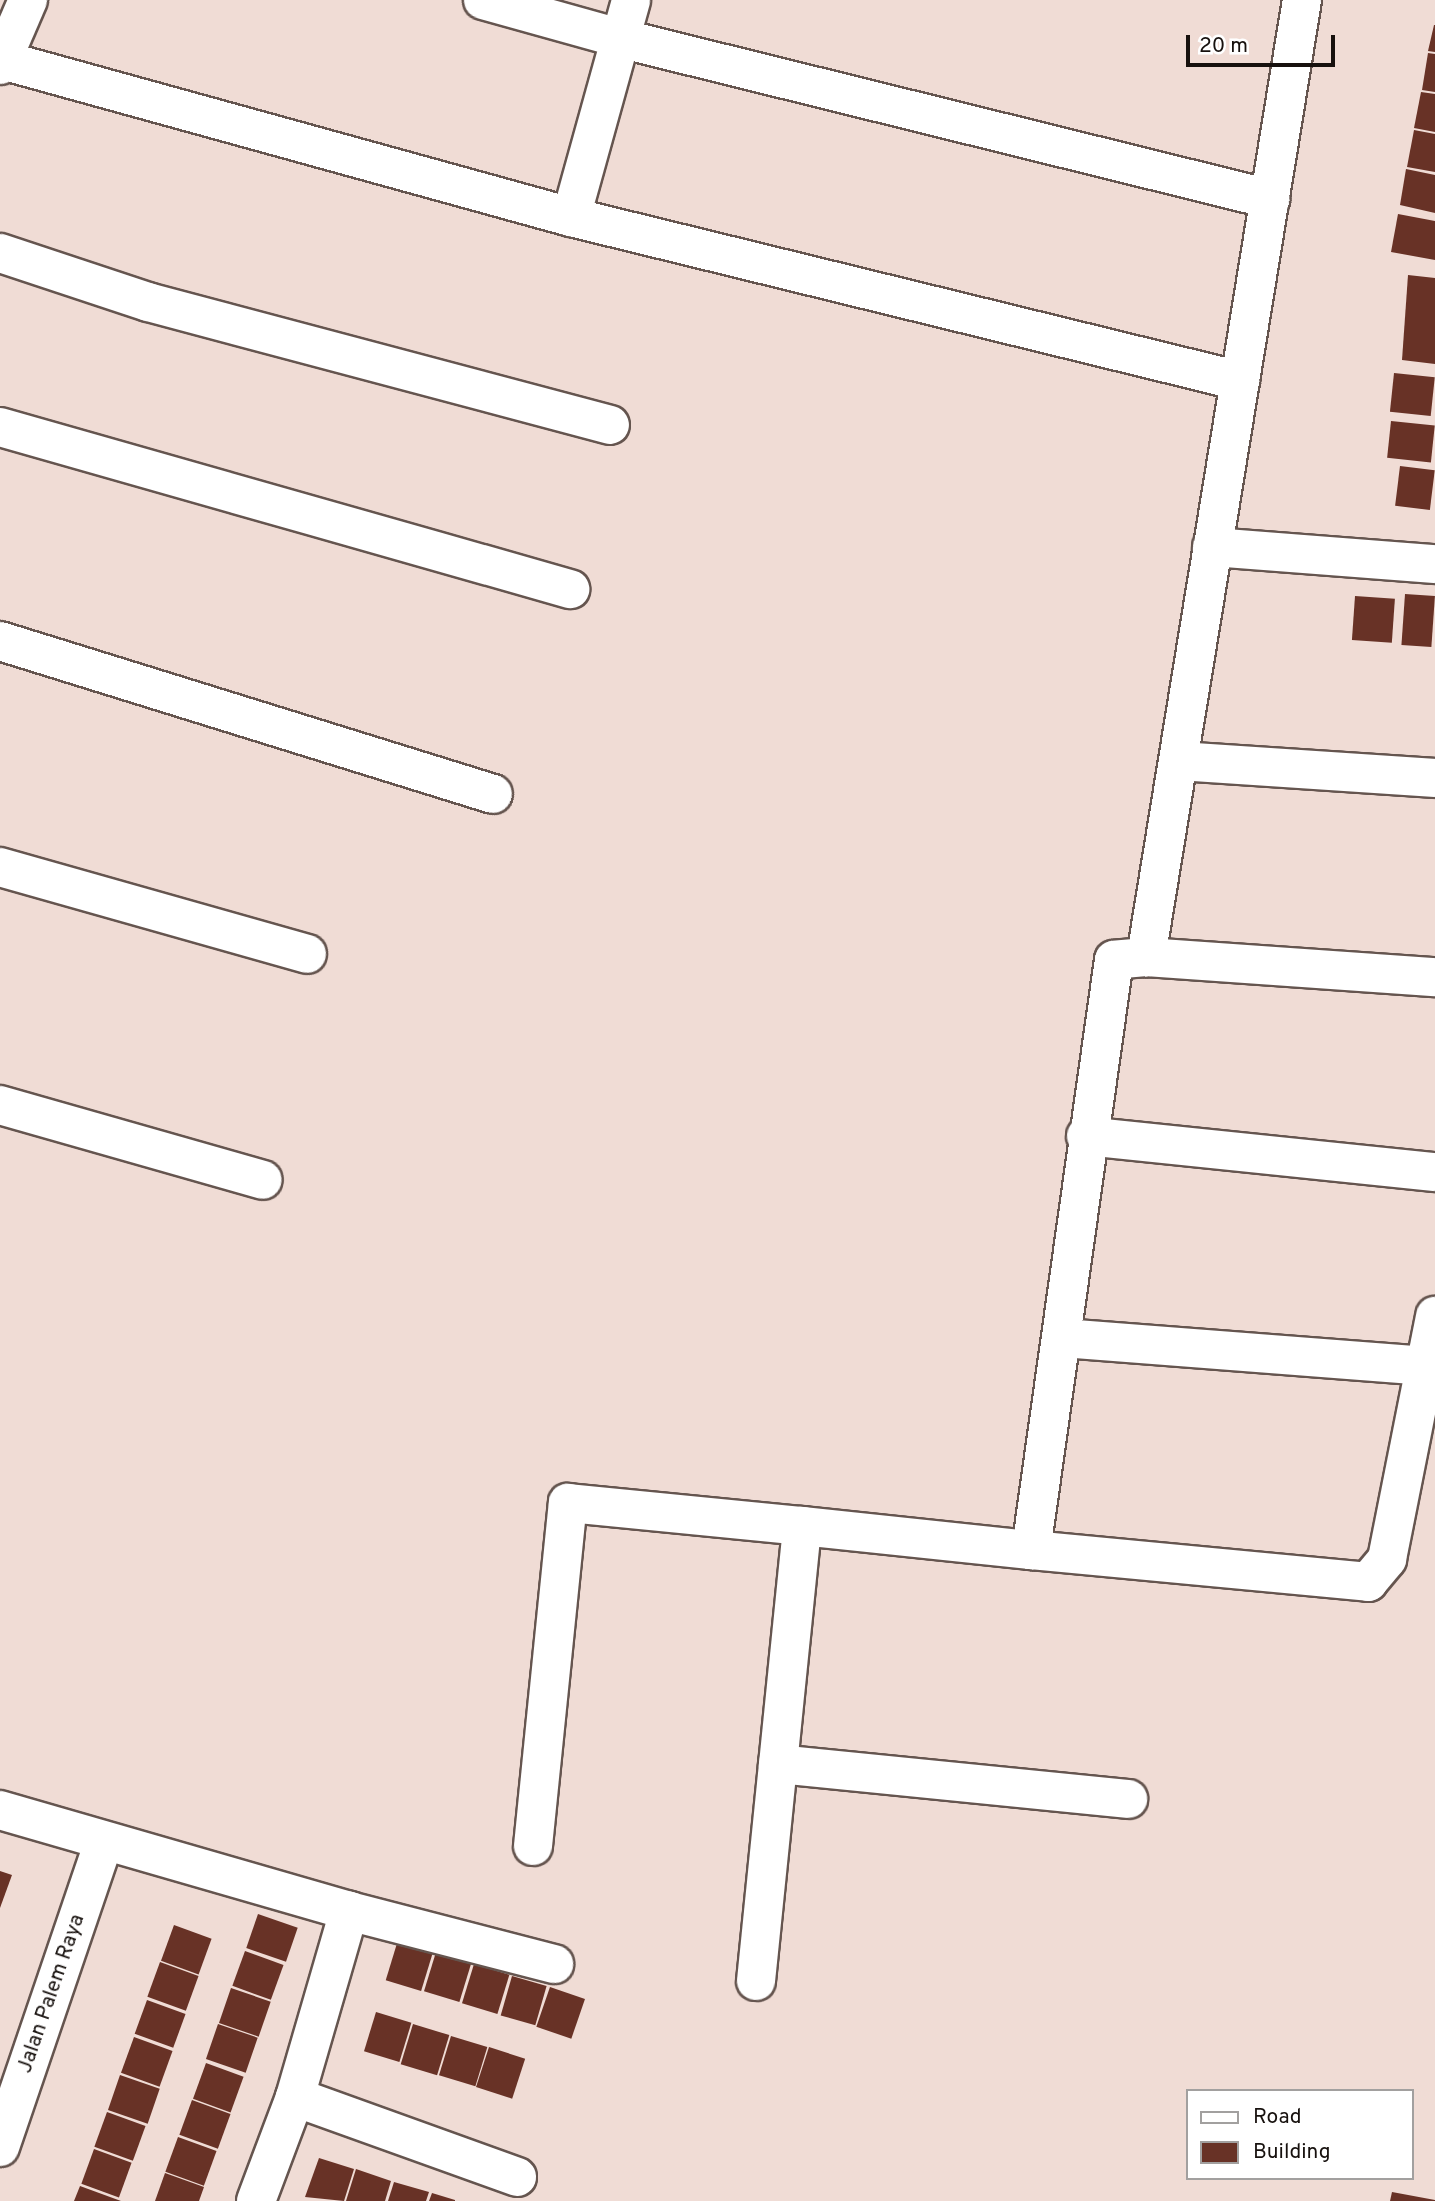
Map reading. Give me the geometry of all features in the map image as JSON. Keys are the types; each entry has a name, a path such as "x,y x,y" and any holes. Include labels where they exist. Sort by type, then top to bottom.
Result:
{"street":[{"path":"28,0 1,63 571,217 1240,381"},
{"path":"483,0 619,38 1270,199"},
{"path":"571,217 631,0"},
{"path":"1146,957 1270,199 1292,2"},
{"path":"0,253 148,302 610,425"},
{"path":"0,427 570,589"},
{"path":"1212,547 1435,564"},
{"path":"0,641 493,794"},
{"path":"1180,761 1435,778"},
{"path":"0,867 307,954"},
{"path":"1031,1550 1062,1338 1086,1136 1114,960 1146,957 1435,977"},
{"path":"0,1105 262,1180"},
{"path":"1086,1136 1435,1172"},
{"path":"533,1846 568,1503 1368,1582 1387,1559 1435,1316"},
{"path":"1062,1338 1427,1366"},
{"path":"756,1981 802,1527"},
{"path":"778,1764 1128,1799"},
{"path":"0,1810 349,1911 554,1964"},
{"name":"Jalan Palem Raya","path":"0,2147 104,1841"},
{"path":"256,2201 295,2097 349,1911"},
{"path":"295,2097 517,2177"}],"building":[{"path":"1435,25 1435,52 1428,51"},
{"path":"1428,53 1435,54 1435,92 1422,90"},
{"path":"1421,92 1435,94 1435,132 1414,128"},
{"path":"1414,130 1435,134 1435,172 1407,167"},
{"path":"1406,169 1435,175 1435,213 1400,205"},
{"path":"1398,214 1435,221 1435,260 1391,252"},
{"path":"1408,275 1435,278 1435,364 1402,360"},
{"path":"1394,373 1435,377 1431,416 1390,412"},
{"path":"1391,421 1435,426 1431,462 1387,458"},
{"path":"1400,466 1435,470 1430,510 1395,506"},
{"path":"1405,594 1435,596 1431,647 1401,645"},
{"path":"1355,596 1395,599 1392,643 1352,640"},
{"path":"0,1871 12,1875 0,1908"},
{"path":"258,1914 298,1928 286,1962 246,1948"},
{"path":"174,1925 212,1939 199,1974 161,1961"},
{"path":"398,1940 433,1951 421,1991 386,1980"},
{"path":"245,1951 284,1965 271,2000 232,1986"},
{"path":"436,1952 471,1963 459,2002 424,1991"},
{"path":"160,1962 199,1976 186,2011 147,1997"},
{"path":"474,1964 509,1975 497,2014 462,2003"},
{"path":"512,1976 547,1986 535,2025 501,2015"},
{"path":"550,1987 585,1999 571,2039 536,2027"},
{"path":"231,1988 271,2002 259,2037 219,2023"},
{"path":"147,2000 186,2014 173,2048 135,2034"},
{"path":"376,2012 411,2023 399,2062 364,2051"},
{"path":"218,2024 258,2038 246,2073 206,2059"},
{"path":"413,2024 449,2035 437,2075 401,2064"},
{"path":"451,2036 487,2047 475,2086 439,2075"},
{"path":"134,2037 173,2051 160,2087 121,2073"},
{"path":"489,2047 525,2059 512,2099 476,2087"},
{"path":"206,2063 244,2077 231,2112 193,2099"},
{"path":"120,2075 160,2089 148,2124 108,2110"},
{"path":"192,2100 231,2114 218,2149 179,2135"},
{"path":"107,2112 146,2126 133,2161 94,2147"},
{"path":"178,2137 217,2151 204,2186 165,2172"},
{"path":"94,2149 132,2163 119,2197 81,2184"},
{"path":"319,2158 354,2169 344,2201 305,2197"},
{"path":"356,2169 391,2181 385,2201 346,2201"},
{"path":"165,2173 204,2187 199,2201 155,2201"},
{"path":"394,2182 429,2192 426,2201 388,2201"},
{"path":"80,2186 121,2201 74,2201"},
{"path":"1392,2192 1435,2200 1435,2201 1390,2201"},
{"path":"432,2193 455,2200 455,2201 429,2201"}]}
